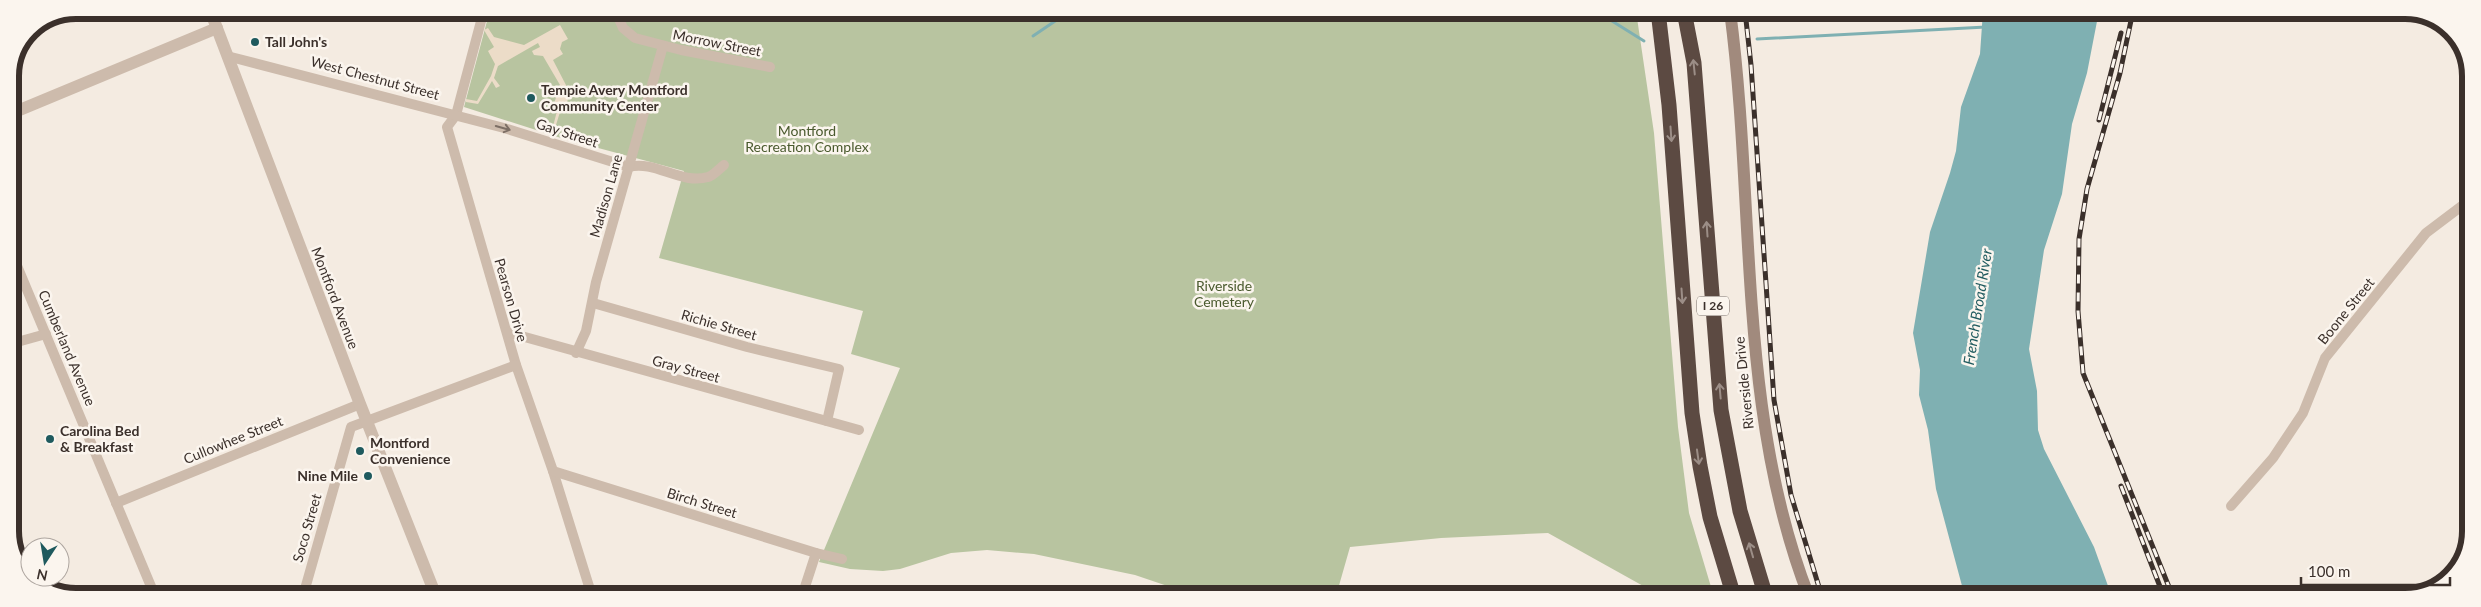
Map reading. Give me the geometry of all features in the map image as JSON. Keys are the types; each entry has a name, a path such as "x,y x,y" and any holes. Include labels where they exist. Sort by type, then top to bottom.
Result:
{"highway":[{"name":"I 26","path":"1659,19 1669,105 1688,375 1710,516 1731,588"},
{"name":"I 26","path":"1686,19 1694,63 1721,410 1740,511 1763,588"}],"main road":[{"name":"Riverside Drive","path":"1731,19 1741,116 1758,386 1772,472 1781,513 1806,588"}],"street":[{"name":"Montford Avenue","path":"214,19 360,404 433,588"},
{"name":"Pearson Drive","path":"482,19 456,115 447,127 516,365 553,472 589,588"},
{"name":"Morrow Street","path":"619,19 623,28 635,38 663,46 770,67"},
{"path":"19,110 217,28"},
{"name":"Madison Lane","path":"576,353 586,331 596,282 663,46"},
{"name":"West Chestnut Street","path":"227,56 456,115"},
{"name":"Gay Street","path":"456,115 629,167 640,164 690,178 709,177 724,165"},
{"name":"Boone Street","path":"2231,506 2273,458 2303,413 2325,358 2426,233 2462,205"},
{"name":"Cumberland Avenue","path":"19,270 152,588"},
{"name":"Richie Street","path":"593,303 747,347 839,369 826,422"},
{"name":"Gray Street","path":"507,332 576,353 859,430"},
{"path":"19,342 46,334"},
{"path":"367,421 516,365"},
{"name":"Cullowhee Street","path":"116,503 360,404"},
{"name":"Soco Street","path":"304,588 350,427 367,421"},
{"name":"Birch Street","path":"553,472 816,553 842,559"},
{"path":"805,588 816,553"}],"green space":[{"name":"Riverside Cemetery","path":"488,19 1637,19 1654,133 1678,427 1689,513 1711,588 1647,588 1548,533 1441,538 1350,547 1338,588 1173,588 1135,575 1034,554 987,550 951,553 900,569 883,571 850,569 819,562 900,368 851,354 863,311 659,258 684,171 561,138 464,107"}],"shaded area":[{"path":"560,25 568,39 562,42 560,49 563,54 553,60 567,87 571,88 564,113 560,112 552,138 550,138 557,111 552,110 560,85 543,56 534,55 532,51 540,47 538,43 498,66 494,78 500,86 496,88 492,81 478,104 466,102 466,99 477,101 491,76 495,64 488,51 494,47 484,30 488,28 494,37 524,45"}],"water":[{"name":"French Broad River","path":"1982,19 2097,19 2087,73 2072,124 2062,194 2044,250 2029,349 2037,391 2038,430 2044,449 2094,547 2109,588 1963,588 1936,489 1928,430 1919,395 1920,370 1913,333 1930,232 1956,151 1961,107 1980,54"}],"waterway":[{"path":"1033,36 1058,19"},
{"path":"1609,19 1644,41"},
{"path":"1757,39 1986,27"}],"railway":[{"path":"1746,19 1751,65 1774,400 1791,495 1819,588"},
{"path":"2131,19 2120,73 2087,189 2079,239 2078,311 2083,373 2169,588"},
{"path":"2099,120 2121,33"},
{"path":"2121,486 2161,588"}],"place":[{"name":"Tall John's","path":"255,42"},
{"name":"Tempie Avery Montford Community Center","path":"531,98"},
{"name":"Carolina Bed & Breakfast","path":"50,439"},
{"name":"Montford Convenience","path":"360,451"},
{"name":"Nine Mile","path":"368,476"}],"park label":[{"name":"Montford Recreation Complex","path":"807,140"}]}
